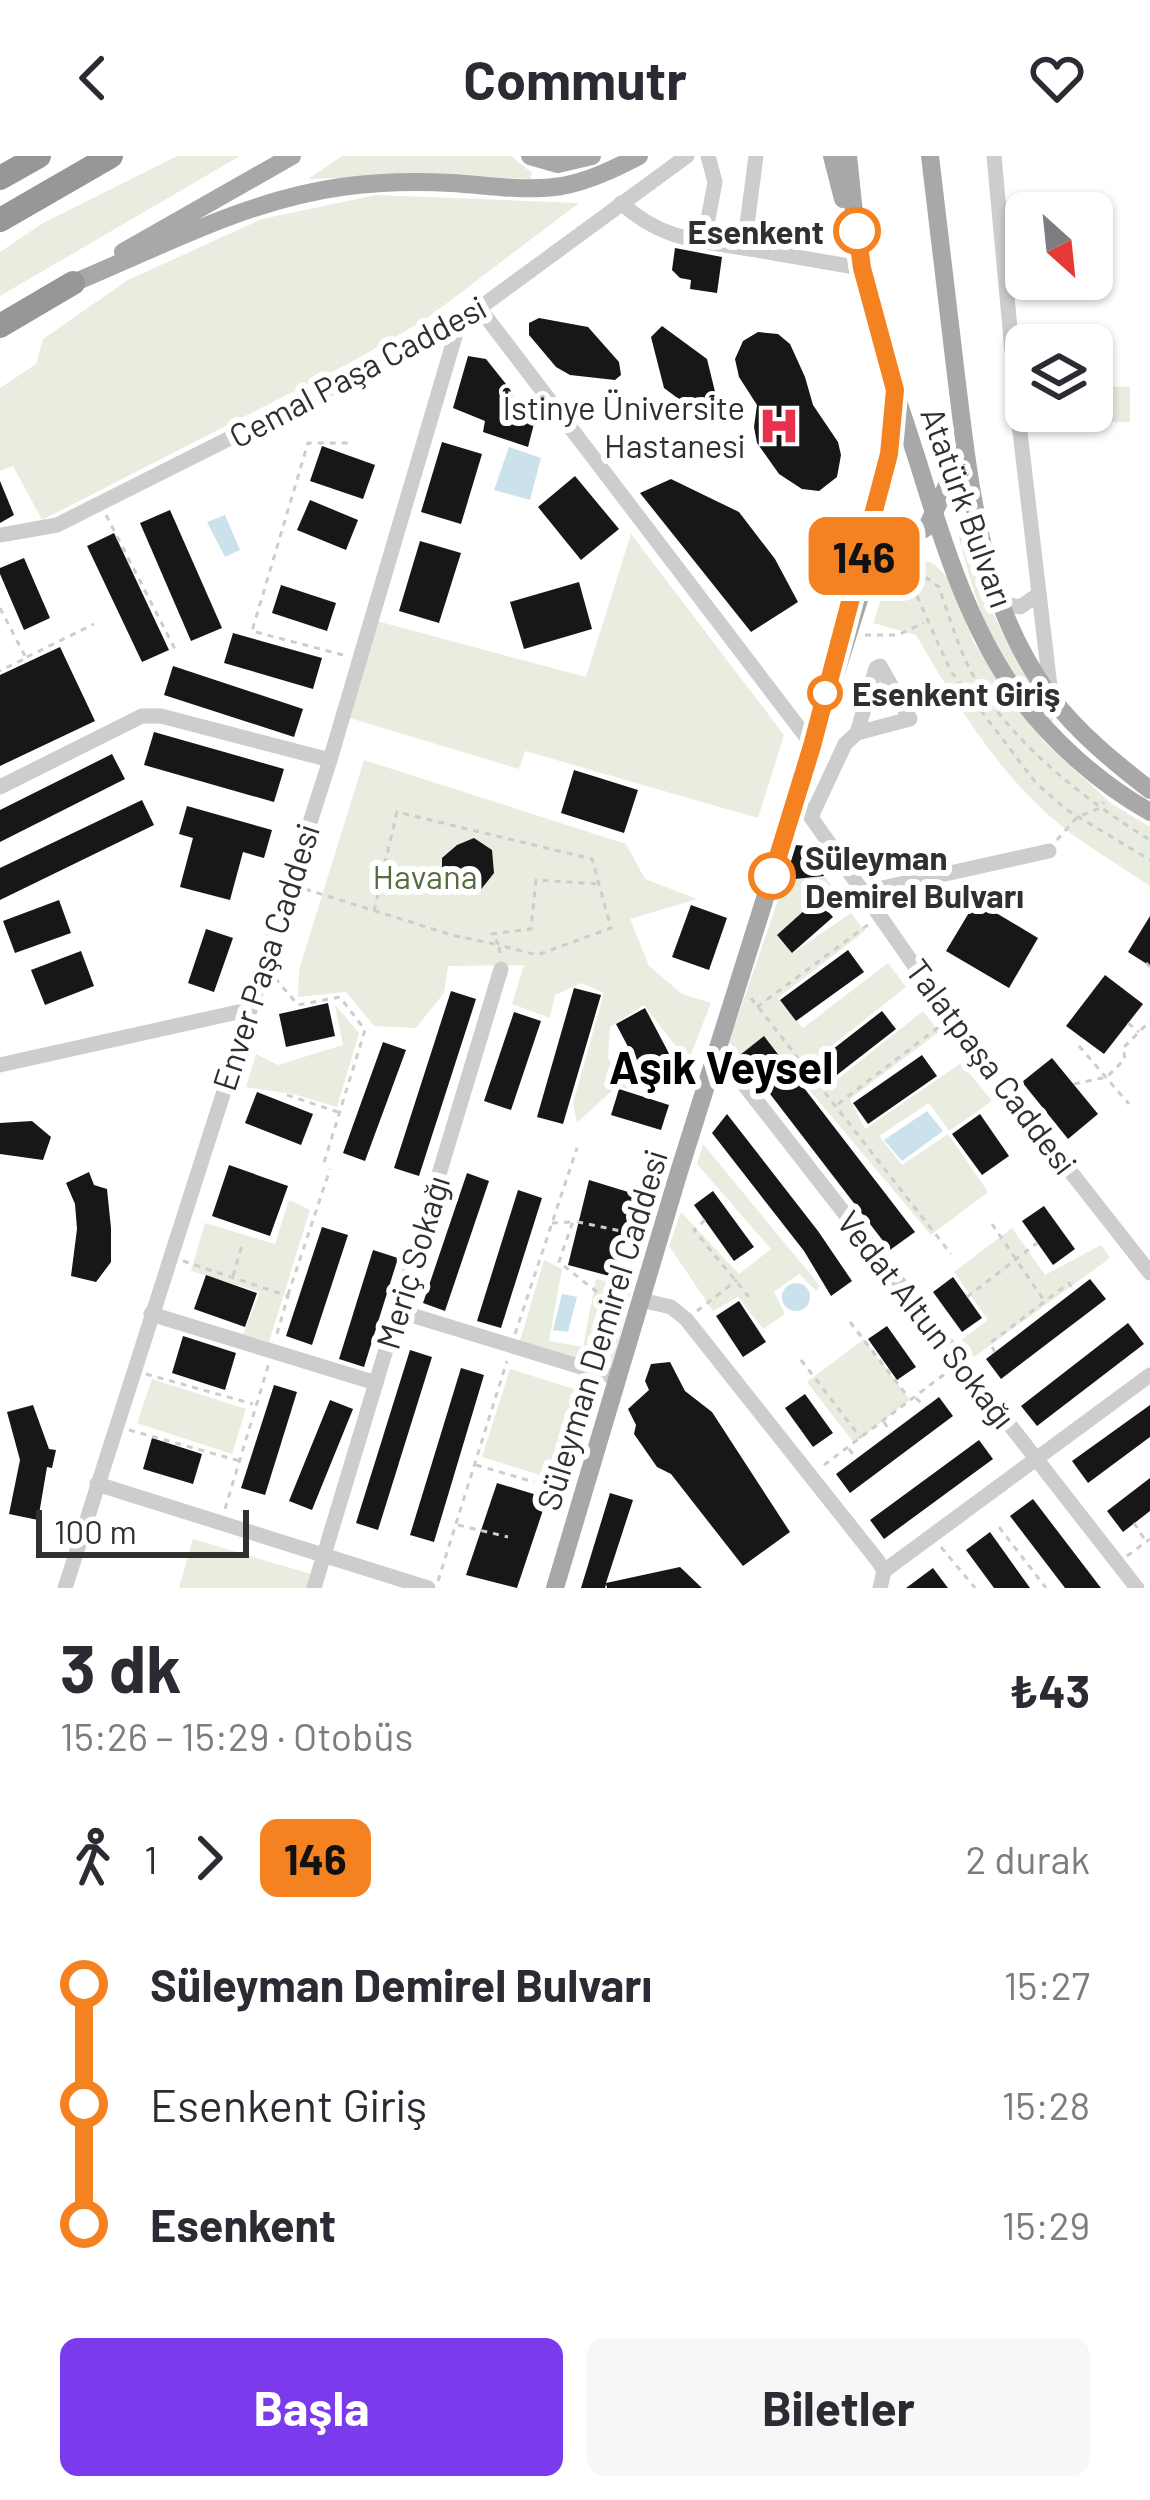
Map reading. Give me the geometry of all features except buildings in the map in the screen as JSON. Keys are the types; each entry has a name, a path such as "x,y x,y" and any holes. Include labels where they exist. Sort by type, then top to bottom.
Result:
{"highway":[{"path":"0,178 39,156"},
{"path":"0,220 111,156"},
{"path":"0,326 74,283"}],"main road":[{"path":"74,283 292,156"},
{"path":"530,156 558,164 592,156"},
{"path":"74,283 233,216 303,194 370,183 560,186 639,156"},
{"path":"832,156 862,268"},
{"name":"Atatürk Bulvarı","path":"848,156 862,268 895,390 956,573 1002,672 1024,704 1089,770 1150,812"},
{"name":"Atatürk Bulvarı","path":"930,156 965,448 982,551 999,603 1020,649 1052,698 1095,744 1150,790"},
{"name":"Süleyman Demirel Caddesi","path":"555,1588 812,746 877,511 895,390"},
{"path":"934,516 965,448"},
{"name":"Süleyman Demirel Caddesi","path":"812,746 865,583 880,555 908,542 934,516"},
{"path":"908,542 931,547 956,573"}],"street":[{"name":"Cemal Paşa Caddesi","path":"0,535 57,525 459,323 687,156"},
{"path":"704,242 715,182 708,156"},
{"path":"744,248 756,156"},
{"path":"994,156 1052,698"},
{"path":"621,203 672,237 862,268"},
{"path":"480,309 812,746"},
{"name":"Enver Paşa Caddesi","path":"64,1588 330,760 459,323"},
{"path":"999,603 1021,607 1039,594"},
{"path":"1002,672 1042,623"},
{"path":"812,818 839,753 856,733 880,666 910,719 856,733"},
{"path":"0,787 142,716 161,716 330,760"},
{"name":"Talatpaşa Caddesi","path":"797,797 951,1018 1150,1273"},
{"path":"864,892 1048,851"},
{"name":"Meriç Sokağı","path":"314,1588 501,969"},
{"path":"0,1065 247,1010"},
{"name":"Vedat Altun Sokağı","path":"718,1050 1137,1588"},
{"path":"640,1300 671,1307 686,1319 811,1475 882,1580 932,1536 1150,1375"},
{"path":"398,1311 617,1378"},
{"path":"151,1314 376,1382"},
{"path":"98,1484 432,1588"}],"path":[{"path":"352,443 308,443 252,631 360,659"},
{"path":"100,503 176,651"},
{"path":"865,583 911,584 926,622 972,703 1036,783 1077,817 1150,860"},
{"path":"1,610 26,658"},
{"path":"849,634 898,635 926,622"},
{"path":"0,671 94,624"},
{"path":"1048,851 1077,817 1100,808"},
{"path":"289,884 374,910 536,955 611,928 592,859 397,812 374,910"},
{"path":"501,969 499,945 492,934 531,929 536,880 599,884"},
{"path":"757,1007 880,916"},
{"path":"262,963 298,1005 340,997 365,1030 323,1166"},
{"path":"739,982 951,1254"},
{"path":"835,1106 951,1018"},
{"path":"1074,1084 1107,1076 1125,1059 1124,1048 1150,1021"},
{"path":"1127,1023 1139,1032"},
{"path":"1079,1046 1129,1104"},
{"path":"287,1095 340,1113"},
{"path":"432,1588 577,1148"},
{"path":"220,1522 330,1168"},
{"path":"705,1220 694,1230 749,1297"},
{"path":"552,1223 573,1221 659,1239"},
{"path":"573,1221 559,1262 596,1292"},
{"path":"992,1224 1045,1302"},
{"path":"232,1278 243,1242"},
{"path":"967,1298 1037,1243"},
{"path":"718,1257 726,1250"},
{"path":"169,1257 288,1297"},
{"path":"686,1319 737,1279"},
{"path":"995,1352 990,1343 1069,1283 1074,1291"},
{"path":"1029,1313 1036,1321"},
{"path":"850,1322 925,1407"},
{"path":"801,1360 861,1438"},
{"path":"811,1475 961,1362"},
{"path":"133,1370 256,1406"},
{"path":"883,1421 891,1433"},
{"path":"116,1426 240,1461"},
{"path":"848,1448 856,1458"},
{"path":"474,1464 534,1482"},
{"path":"1118,1563 1148,1540 1134,1523"},
{"path":"456,1524 508,1537"},
{"path":"999,1527 1046,1588"},
{"path":"932,1536 975,1588"}],"green space":[{"path":"177,156 240,156 0,296 0,252 43,223"},
{"path":"342,156 511,156 532,173 531,179 419,175 308,179"},
{"path":"376,195 579,203 426,319 42,520 13,466 0,471 0,388 36,364 43,339 128,280 262,219"},
{"path":"1113,387 1130,387 1130,422 1113,422"},
{"path":"965,530 1000,628 1053,723 1017,684 991,636 958,533"},
{"path":"631,534 784,735 758,818 525,751 519,769 343,716 373,620 586,677"},
{"path":"917,557 934,564 948,578 974,643 1044,742 1112,804 1150,827 1150,886 1064,828 1020,787 964,713 916,635 873,623 891,570"},
{"name":"Havana","path":"364,760 626,844 645,879 697,899 630,919 649,966 682,994 711,1003 688,1062 644,1005 610,1027 608,1058 633,1090 617,1086 577,1123 573,1103 604,993 581,983 555,995 550,1018 512,1004 524,965 448,966 444,993 416,1028 374,1026 346,992 298,997 299,970"},
{"path":"824,876 833,887 777,935 793,953 851,913 865,931 778,998 803,1028 888,963 906,987 815,1059 835,1081 923,1011 939,1032 850,1099 865,1129 961,1063 992,1101 949,1131 929,1103 879,1136 902,1165 948,1134 988,1192 931,1235 765,1037 741,1057 729,1042 785,880"},
{"path":"335,1005 359,1033 337,1107 246,1087 256,1054 278,1065 343,1045"},
{"path":"703,1144 820,1286 816,1291 799,1274 774,1292 785,1314 763,1329 738,1297 713,1311 669,1246 681,1212 739,1274 771,1249 697,1164"},
{"path":"289,1200 310,1210 269,1342 243,1334 260,1292 191,1271 205,1223 275,1244"},
{"path":"1012,1228 1045,1275 1101,1245 1110,1258 974,1357 961,1340 988,1320 954,1272"},
{"path":"544,1260 562,1269 549,1341 583,1347 596,1279 632,1287 611,1372 519,1344"},
{"path":"864,1339 910,1400 854,1443 807,1382"},
{"path":"510,1369 587,1393 559,1481 482,1457"},
{"path":"152,1379 246,1409 232,1454 137,1423"},
{"path":"193,1539 314,1575 310,1588 179,1588"}],"water":[{"path":"509,447 541,458 530,500 494,490"},
{"path":"225,515 240,550 225,557 207,522"},
{"path":"927,1111 943,1131 902,1161 884,1140"},
{"path":"796,1283 806,1287 810,1297 806,1307 796,1311 786,1307 782,1297 786,1287"},
{"path":"562,1294 577,1297 568,1332 553,1330"}],"bus line":[{"name":"146","path":"772,876 877,511 893,426 895,390 862,268 857,231"}],"place":[{"name":"Esenkent","path":"857,231"},
{"name":"İstinye Üniversite Hastanesi","path":"779,426"},
{"name":"Esenkent Giriş","path":"825,693"},
{"name":"Süleyman Demirel Bulvarı","path":"772,876"}],"district":[{"name":"Aşık Veysel","path":"721,1066"}]}
